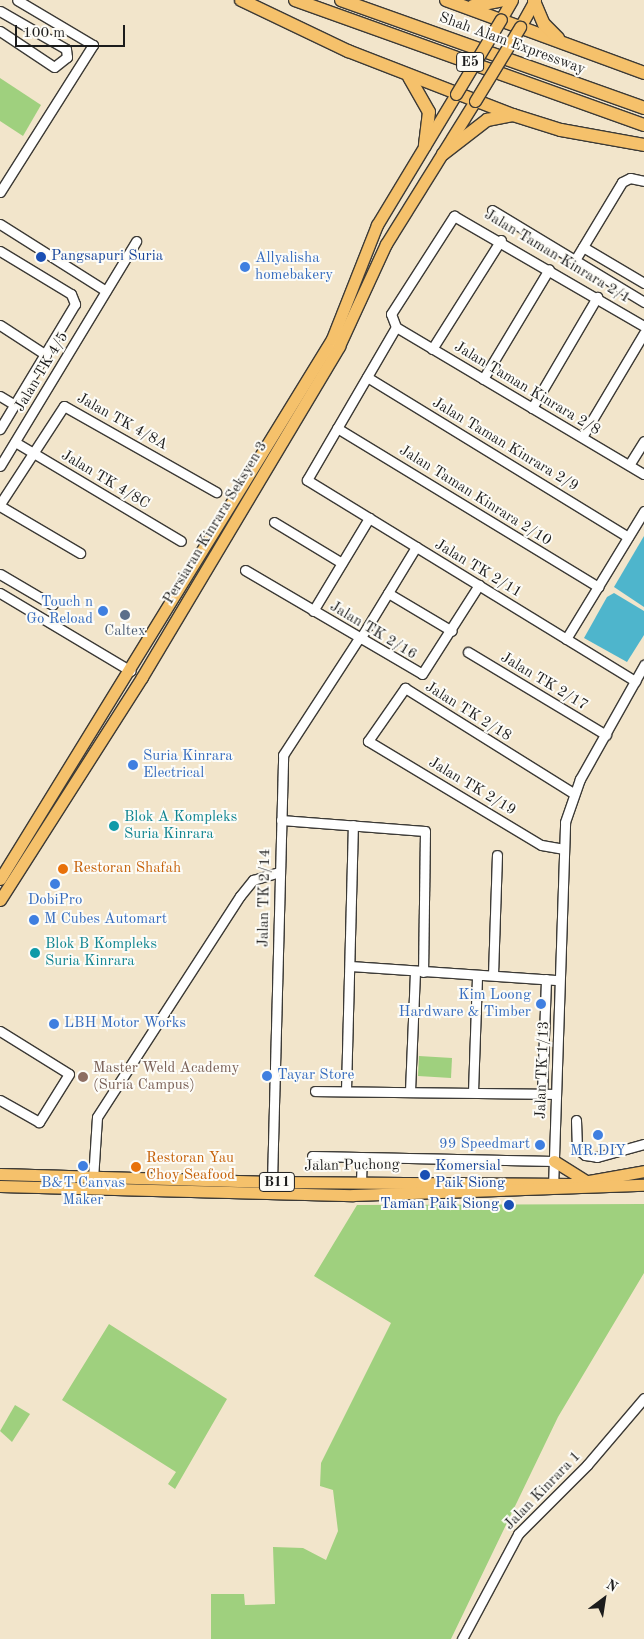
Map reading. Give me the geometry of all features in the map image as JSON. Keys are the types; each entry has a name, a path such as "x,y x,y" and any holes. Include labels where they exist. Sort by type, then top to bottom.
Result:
{"highway":[{"path":"240,0 408,76 513,115 561,130 644,145"},
{"name":"Shah Alam Expressway","path":"295,0 644,125"},
{"name":"Shah Alam Expressway","path":"342,0 644,108"},
{"path":"446,0 468,6 644,73"},
{"path":"468,6 503,0"},
{"path":"534,1 544,24 562,42"},
{"path":"408,76 429,112 425,146"},
{"path":"443,154 487,120 513,115"}],"main road":[{"name":"Persiaran Kinrara Seksyen 3","path":"0,879 131,671 332,339 377,226 512,0"},
{"name":"Persiaran Kinrara Seksyen 3","path":"0,900 172,627 339,346 386,244 443,154 534,1"},
{"path":"119,711 134,681 131,671 146,662 172,627"},
{"path":"554,1161 587,1182"},
{"name":"Jalan Puchong","path":"0,1186 353,1195 553,1187 614,1179 644,1171"},
{"name":"Jalan Puchong","path":"0,1174 93,1179 361,1182 627,1189 644,1185"},
{"path":"614,1179 644,1178"},
{"path":"627,1189 644,1190"}],"street":[{"path":"2,185 93,45 17,0"},
{"path":"0,11 66,49 67,57 54,67 0,31"},
{"path":"575,260 622,182 630,178 644,181"},
{"path":"492,210 644,302"},
{"name":"Jalan Taman Kinrara 2/1","path":"396,327 391,314 454,216 501,240 644,326"},
{"path":"0,224 106,290"},
{"path":"432,349 501,240"},
{"name":"Jalan TK 4/5","path":"0,466 136,241"},
{"path":"583,247 644,283"},
{"path":"0,251 75,299 46,355 0,429"},
{"path":"483,379 550,269"},
{"path":"532,408 597,297"},
{"path":"0,325 46,355"},
{"path":"337,428 396,327"},
{"name":"Jalan Taman Kinrara 2/8","path":"396,327 644,474"},
{"path":"582,438 644,333"},
{"name":"Jalan Taman Kinrara 2/9","path":"367,377 628,537"},
{"path":"0,396 15,405"},
{"name":"Jalan TK 4/8A","path":"0,505 59,409 70,407 216,492"},
{"name":"Jalan TK 2/11","path":"337,428 307,480 635,681"},
{"name":"Jalan Taman Kinrara 2/10","path":"337,428 598,587"},
{"path":"629,465 644,441"},
{"name":"Jalan TK 4/8C","path":"15,442 182,540"},
{"path":"0,505 80,553"},
{"path":"566,639 644,511"},
{"path":"313,611 369,518"},
{"path":"274,522 342,563"},
{"name":"Jalan TK 2/14","path":"272,1182 281,820 286,746 303,731 416,547"},
{"name":"Jalan TK 2/16","path":"245,570 422,674 452,630 479,585"},
{"path":"0,574 53,605"},
{"path":"0,593 131,671"},
{"path":"388,593 452,630"},
{"name":"Jalan TK 2/17","path":"468,652 606,735"},
{"path":"573,793 644,665"},
{"name":"Jalan TK 2/18","path":"368,741 405,688 573,793"},
{"name":"Jalan TK 2/19","path":"368,741 541,845 564,850"},
{"name":"Jalan TK 1/13","path":"553,1187 564,850 573,793"},
{"path":"281,820 422,828 427,834 410,1091"},
{"path":"346,1090 351,966 353,825"},
{"path":"493,976 497,855"},
{"path":"93,1179 97,1117 240,896 252,880 280,872"},
{"path":"351,966 559,980"},
{"path":"473,1092 477,974"},
{"path":"542,1094 546,979"},
{"path":"0,1031 69,1074 39,1122 0,1100"},
{"path":"315,1091 556,1094"},
{"path":"576,1120 577,1149 585,1155 597,1157 644,1144"},
{"path":"312,1156 554,1161"},
{"path":"361,1182 362,1157"},
{"name":"Jalan Kinrara 1","path":"462,1639 518,1534 588,1465 644,1398"}],"green space":[{"path":"0,78 41,105 23,136 0,121"},
{"path":"419,1056 452,1058 451,1078 418,1076"},
{"path":"644,1204 644,1273 558,1417 451,1639 211,1639 211,1594 244,1594 245,1605 275,1604 273,1547 303,1548 326,1560 338,1531 333,1490 320,1486 321,1463 391,1323 314,1276 357,1205"},
{"path":"109,1324 227,1399 175,1489 168,1484 176,1472 62,1400"},
{"path":"15,1405 30,1414 12,1442 0,1431"}],"water":[{"path":"644,536 644,607 614,587"},
{"path":"614,593 644,611 644,635 627,662 584,638 607,597"}],"place":[{"name":"Pangsapuri Suria","path":"41,257"},
{"name":"Allyalisha homebakery","path":"245,267"},
{"name":"Touch n Go Reload","path":"103,611"},
{"name":"Caltex","path":"125,615"},
{"name":"Suria Kinrara Electrical","path":"133,765"},
{"name":"Blok A Kompleks Suria Kinrara","path":"114,826"},
{"name":"Restoran Shafah","path":"63,869"},
{"name":"DobiPro","path":"55,884"},
{"name":"M Cubes Automart","path":"34,920"},
{"name":"Blok B Kompleks Suria Kinrara","path":"35,953"},
{"name":"Kim Loong Hardware & Timber","path":"541,1004"},
{"name":"LBH Motor Works","path":"54,1024"},
{"name":"Tayar Store","path":"267,1076"},
{"name":"Master Weld Academy (Suria Campus)","path":"83,1077"},
{"name":"MR.DIY","path":"598,1135"},
{"name":"99 Speedmart","path":"540,1145"},
{"name":"B&T Canvas Maker","path":"83,1166"},
{"name":"Restoran Yau Choy Seafood","path":"136,1167"},
{"name":"Komersial Paik Siong","path":"425,1175"},
{"name":"Taman Paik Siong","path":"509,1205"}]}
